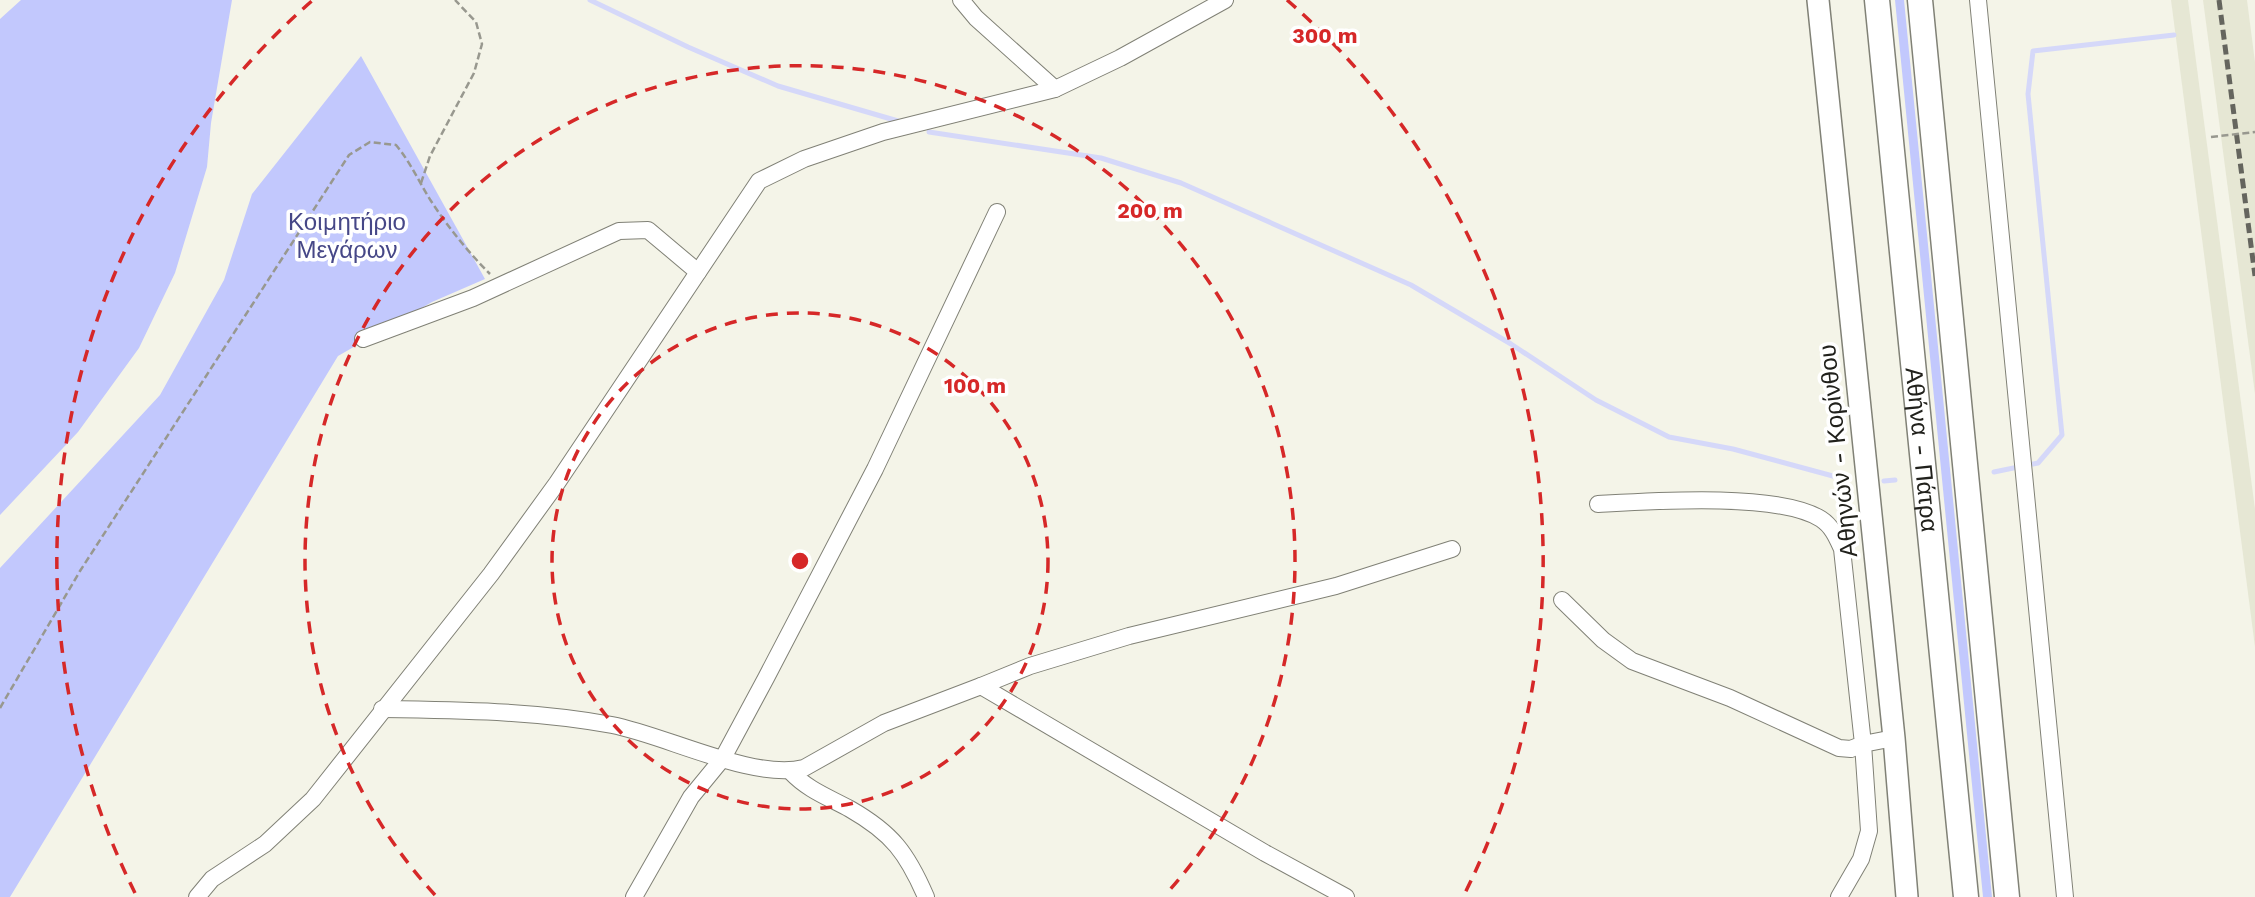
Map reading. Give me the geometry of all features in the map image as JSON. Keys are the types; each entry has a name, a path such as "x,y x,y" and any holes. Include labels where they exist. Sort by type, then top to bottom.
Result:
{"highway":[{"name":"Αθήνα - Πάτρα","path":"1877,0 1966,897"},
{"name":"Αθήνα - Πάτρα","path":"1920,0 2007,897"}],"main road":[{"name":"Αθηνών - Κορίνθου","path":"1818,0 1894,738 1907,897"}],"street":[{"path":"197,897 219,873 265,844 289,824 326,783 491,574 557,483 763,177 804,159 883,132 1055,89 1129,54 1225,0"},
{"path":"1978,0 2065,897"},
{"path":"960,2 1055,89"},
{"path":"634,897 691,797 723,758 875,469 997,212"},
{"path":"363,339 501,285 619,231 637,228 648,230 698,272"},
{"path":"1598,504 1674,500 1781,504 1823,520 1836,534 1842,549 1863,744 1868,831 1861,859 1839,897"},
{"path":"382,709 544,714 615,726 723,758 791,772 804,768 884,723 1030,666 1129,636 1336,586 1452,550"},
{"path":"1562,600 1603,640 1632,661 1730,698 1839,748 1894,738"},
{"path":"981,686 1346,897"},
{"path":"791,772 803,785 867,820 888,837 906,854 926,897"}],"path":[{"path":"421,183 430,156 474,73 482,44 476,22 455,0"},
{"path":"2211,138 2255,132"},
{"path":"0,708 80,571 349,155 370,142 396,145 471,255 501,285"}],"shaded area":[{"path":"2171,0 2188,0 2255,509 2255,647"},
{"path":"2203,0 2247,0 2255,62 2255,394"}],"green space":[{"path":"21,0 232,0 211,123 207,167 175,273 139,348 78,432 0,515 0,19"},
{"path":"1895,0 1904,0 1992,897 1983,897"},
{"name":"Κοιμητήριο Μεγάρων","path":"361,56 485,279 432,302 338,356 10,897 0,897 0,568 160,395 224,280 252,194"}],"waterway":[{"path":"590,0 778,86 898,121"},
{"path":"1994,472 2038,463 2062,435 2028,94 2033,51 2174,35"},
{"path":"929,132 1101,158 1181,183 1411,285 1511,344 1596,400 1669,437 1733,449 1844,479"},
{"path":"1884,481 1895,480"}],"railway":[{"path":"2219,0 2255,276"}]}
